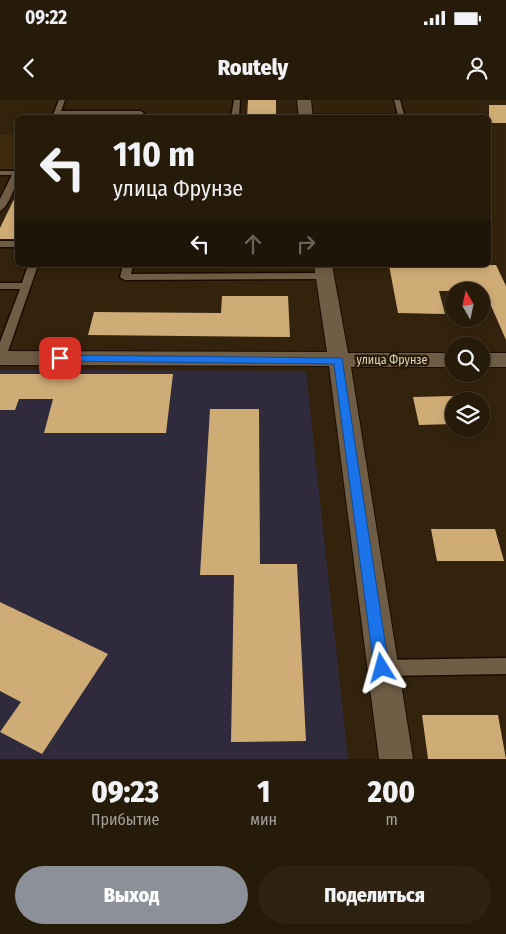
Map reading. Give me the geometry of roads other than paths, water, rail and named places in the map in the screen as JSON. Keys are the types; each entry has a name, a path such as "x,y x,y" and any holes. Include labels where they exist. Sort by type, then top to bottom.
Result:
{"street":[{"path":"304,100 306,115"},
{"path":"323,270 338,360 396,759"},
{"name":"улица Фрунзе","path":"0,357 445,360"},
{"path":"490,360 506,360"}],"lane":[{"path":"62,100 56,113 140,113"},
{"path":"235,115 237,100"},
{"path":"396,100 401,115"},
{"path":"0,173 15,173"},
{"path":"0,208 15,177"},
{"path":"0,244 15,244"},
{"path":"0,357 32,267"},
{"path":"128,267 125,277 323,270"},
{"path":"0,286 26,286"},
{"path":"382,668 506,666"}]}
